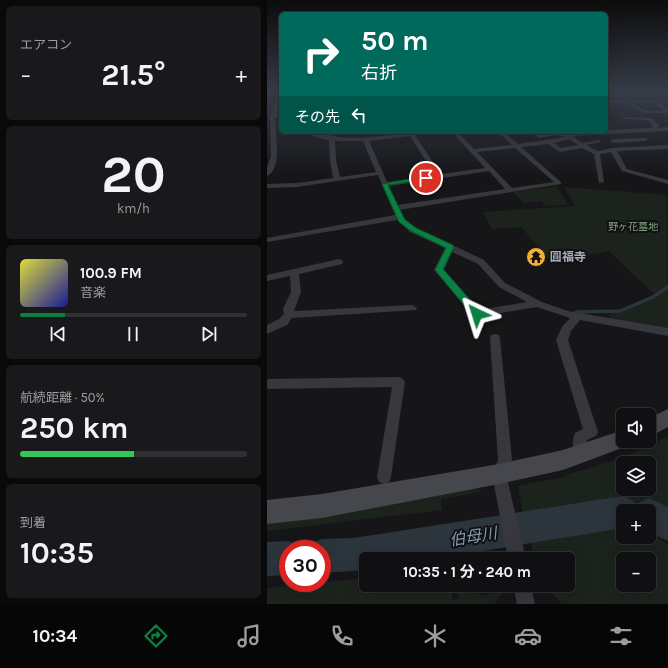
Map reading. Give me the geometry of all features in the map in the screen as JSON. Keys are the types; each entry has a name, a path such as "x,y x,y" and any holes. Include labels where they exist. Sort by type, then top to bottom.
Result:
{"street":[{"path":"267,174 274,158 274,146 268,120"},
{"path":"650,120 656,125 654,130"},
{"path":"608,132 668,129"},
{"path":"635,130 657,148"},
{"path":"314,134 332,139 365,139 411,134 439,176"},
{"path":"344,138 357,134"},
{"path":"457,134 510,190"},
{"path":"267,240 397,212 510,190 559,183 503,134"},
{"path":"536,134 539,136 547,134"},
{"path":"473,151 549,142 570,134 582,145 597,153 612,150 668,147"},
{"path":"606,134 623,150"},
{"path":"332,139 333,160 337,179"},
{"path":"365,139 397,212 413,230 481,262 502,285 538,304 578,316 668,332"},
{"path":"613,141 645,139"},
{"path":"549,142 560,150 598,141"},
{"path":"612,150 616,154 624,170 668,182"},
{"path":"597,153 601,182"},
{"path":"385,184 490,169"},
{"path":"267,186 297,185 380,174"},
{"path":"450,247 439,270 477,314 538,304"},
{"path":"267,278 339,262"},
{"path":"289,315 288,309 296,292 294,273"},
{"path":"267,330 283,322 289,315 412,308"},
{"path":"578,316 566,330 562,340 591,432 580,437 579,455"},
{"path":"495,338 505,460 501,484 516,552"},
{"path":"267,384 399,382 385,477"},
{"path":"656,424 668,417"},
{"path":"267,512 501,484 616,442"},
{"path":"523,592 526,604"}],"green space":[{"path":"556,186 569,205 546,206 541,201 524,203 513,192"},
{"name":"野ヶ花墓地","path":"564,187 667,195 668,329 610,318 609,314 636,306 655,295 609,251 553,263 521,227 492,229 483,212 575,206"},
{"path":"668,436 668,519 664,519 656,514 656,504 624,502 524,519 518,487 566,477 566,475 616,459 616,496 656,496 656,456 623,456 643,448 656,448 656,442"},
{"path":"476,487 481,492 441,499 442,510 267,531 267,524 325,516"},
{"path":"616,519 616,544 656,544 656,537 668,544 668,604 562,604 551,592 575,592 575,552 533,552 527,529 558,529 569,533"},
{"path":"359,579 359,592 452,592 453,600 458,599 458,592 479,592 480,596 503,592 494,604 267,604 267,588 279,587 279,592 331,592 331,582"}],"waterway":[{"path":"576,312 620,311 653,297 668,287"},
{"name":"伯母川","path":"331,556 354,555 616,513"},
{"name":"伯母川","path":"656,518 668,525"},
{"name":"伯母川","path":"267,559 279,558"}],"place":[{"name":"圓福寺","path":"536,257"}],"route":[{"path":"426,178 385,184 402,221 413,230 450,247 439,270 477,314"}]}
